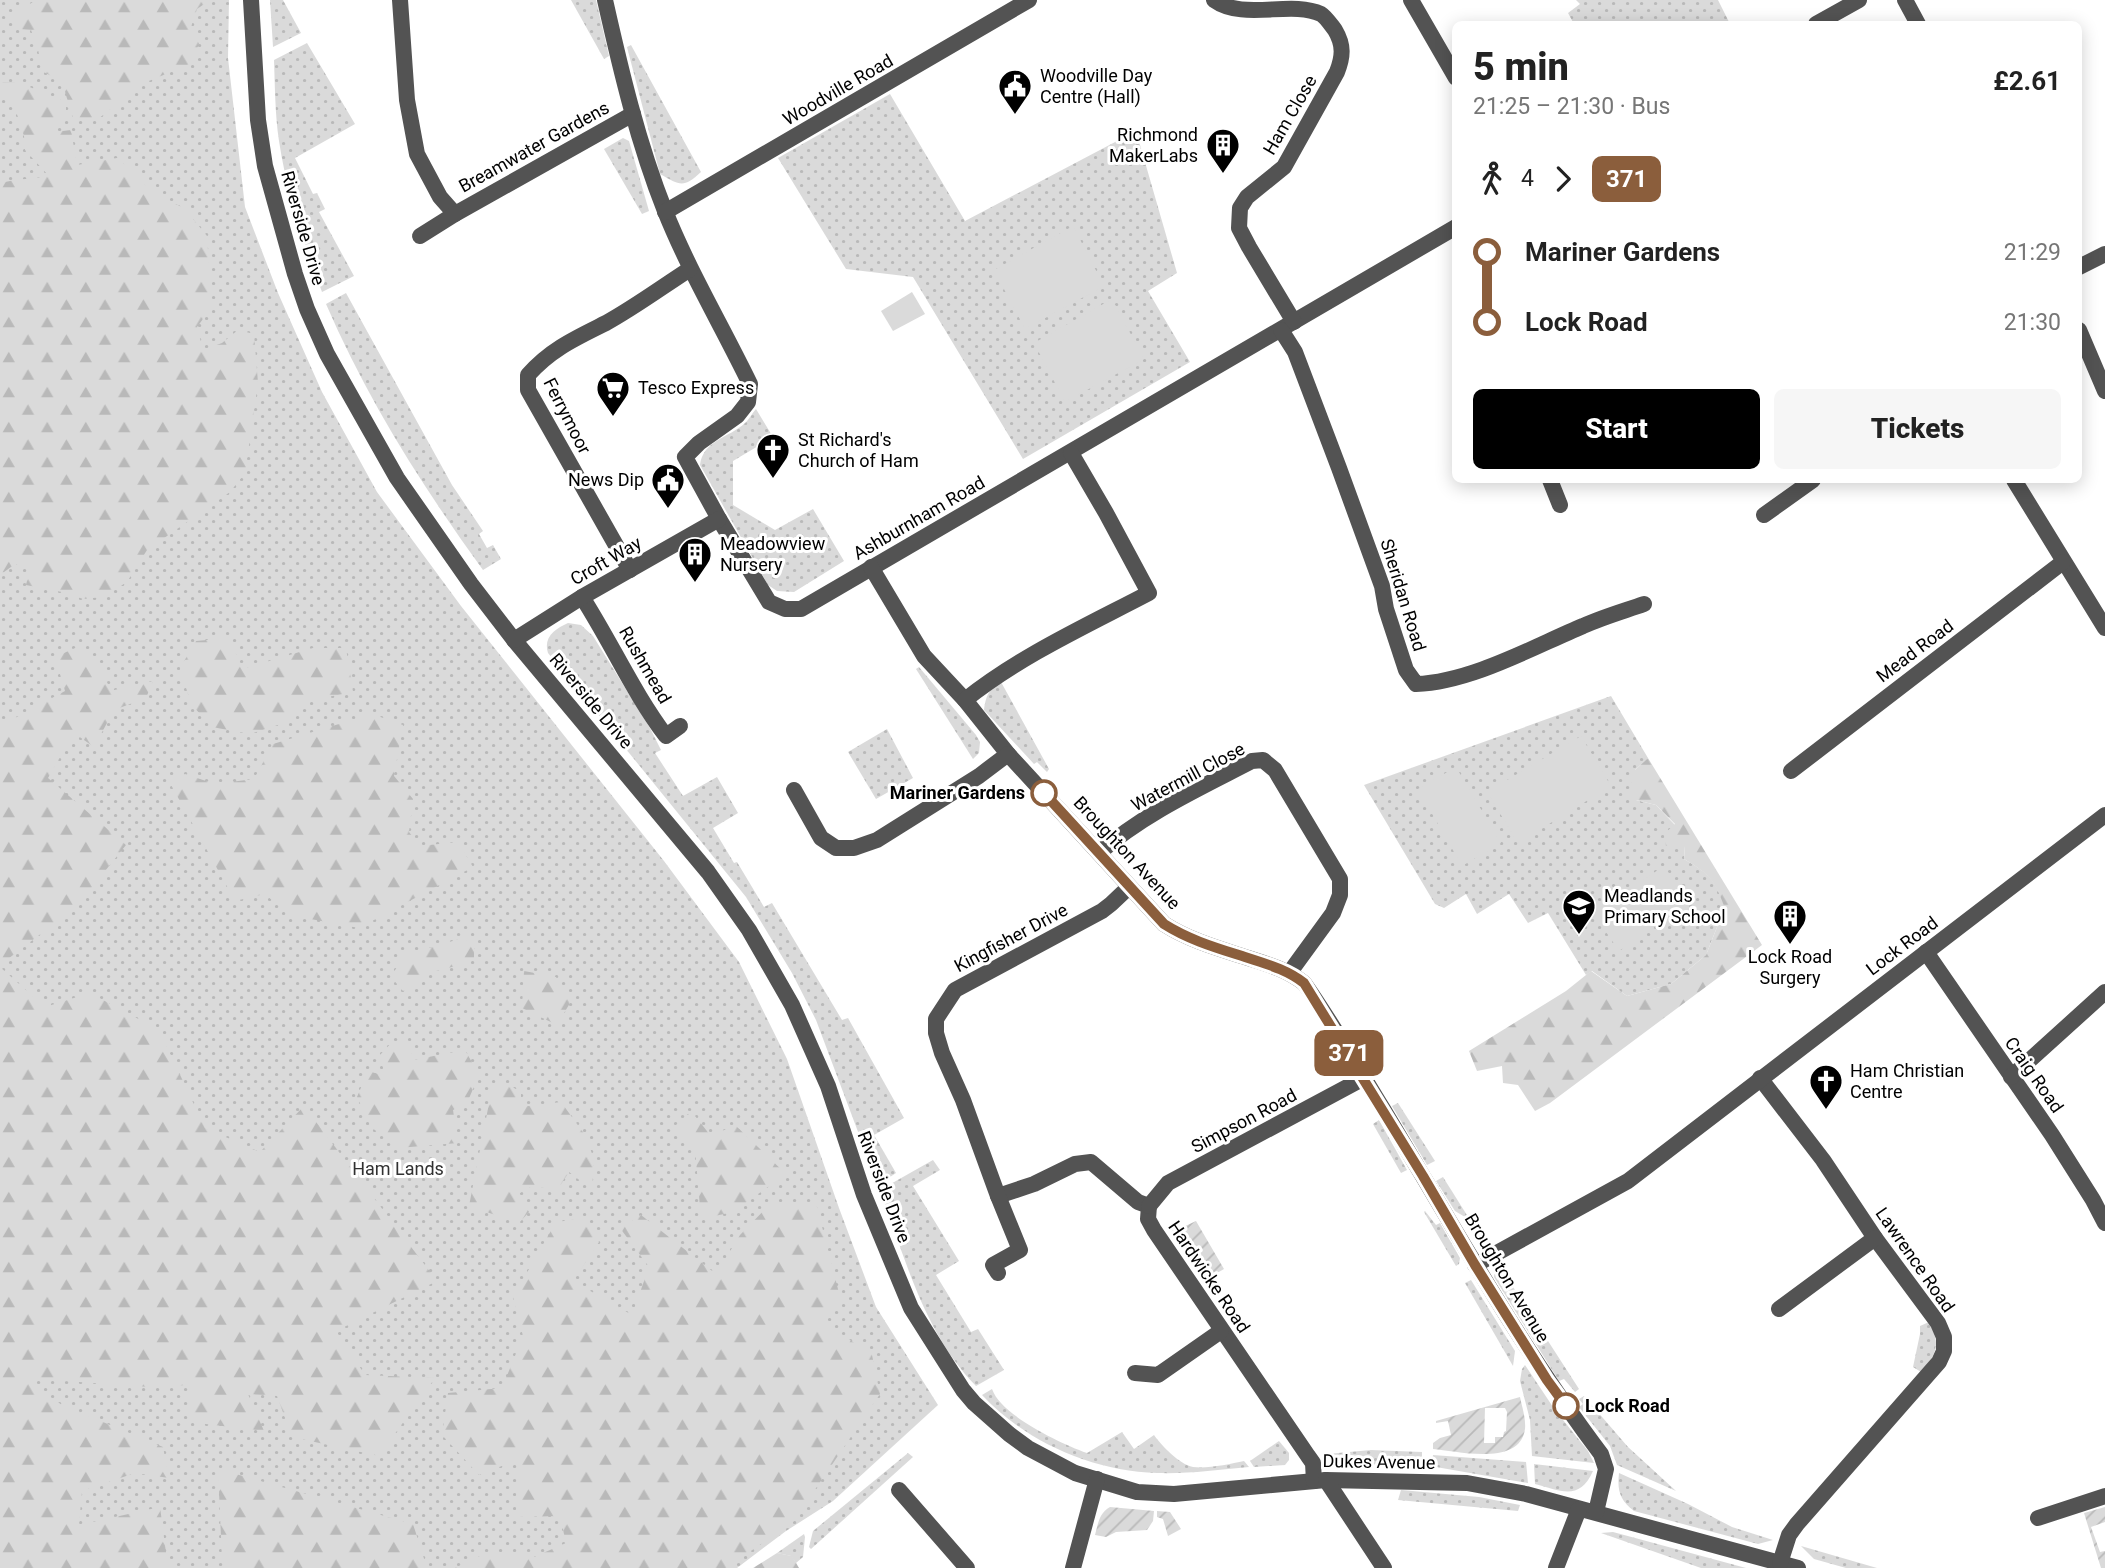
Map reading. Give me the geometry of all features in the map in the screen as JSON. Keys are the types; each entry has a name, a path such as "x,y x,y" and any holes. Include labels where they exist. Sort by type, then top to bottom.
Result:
{"street":[{"name":"Riverside Drive","path":"251,0 258,120 265,166 307,309 327,354 397,478 433,533 514,640 708,872 749,930 792,1004 828,1086 864,1195 911,1308 962,1391 974,1403"},
{"name":"Breamwater Gardens","path":"400,0 407,100 417,154 440,197 455,214"},
{"name":"Ashburnham Road","path":"605,0 633,114 665,212 690,269 750,384 748,402 737,416 698,443 685,457 769,602 785,609 801,608 1452,233"},
{"name":"Woodville Road","path":"665,212 1029,0"},
{"name":"Ham Close","path":"1214,0 1234,9 1307,9 1323,15 1336,32 1342,48 1342,60 1337,72 1284,167 1247,197 1240,208 1239,228 1288,326"},
{"path":"1411,0 1452,71"},
{"path":"1821,21 1859,0"},
{"path":"1905,0 1917,21"},
{"name":"Breamwater Gardens","path":"420,236 633,114"},
{"path":"2082,266 2105,254"},
{"name":"Ferrymoor","path":"630,570 528,390 528,374 541,360 572,339 607,322 690,269"},
{"name":"Sheridan Road","path":"1288,326 1295,352 1382,586 1386,608 1406,670 1416,684 1455,678 1644,604"},
{"path":"2082,337 2105,391"},
{"path":"965,700 986,683 1046,648 1149,593 1070,453"},
{"path":"1551,483 1560,505"},
{"path":"1764,515 1809,483"},
{"path":"2016,483 2105,628"},
{"name":"Croft Way","path":"514,640 582,597 719,519"},
{"name":"Mead Road","path":"1791,771 2063,562"},
{"name":"Broughton Avenue","path":"871,567 924,656 965,700 1008,754 1164,924 1208,946 1290,972 1304,983 1317,1001 1547,1380 1601,1454 1606,1469 1588,1511 1556,1568"},
{"name":"Rushmead","path":"582,597 666,736 680,726"},
{"path":"794,790 821,838 836,848 854,848 877,840 993,767 1008,754"},
{"name":"Watermill Close","path":"1099,853 1117,837 1184,796 1252,761 1263,760 1275,770 1340,879 1340,895 1333,913 1290,972"},
{"name":"Lock Road","path":"1475,1265 1628,1181 2105,815"},
{"name":"Kingfisher Drive","path":"998,1273 993,1265 1020,1250 942,1053 936,1033 936,1019 956,990 1102,911 1129,887"},
{"name":"Craig Road","path":"1926,952 2052,1135 2099,1195 2105,1223"},
{"path":"2011,1077 2105,992"},
{"name":"Simpson Road","path":"1149,1206 1168,1182 1364,1078"},
{"name":"Lawrence Road","path":"1760,1079 1823,1160 1875,1238 1938,1323 1944,1338 1944,1351 1939,1362 1797,1524 1789,1535 1780,1563"},
{"path":"998,1196 1034,1184 1075,1164 1091,1162 1138,1202 1149,1206"},
{"name":"Hardwicke Road","path":"1149,1206 1148,1219 1154,1230 1308,1455 1320,1480 1384,1568"},
{"path":"1779,1309 1875,1238"},
{"path":"1135,1373 1158,1374 1221,1331"},
{"name":"Dukes Avenue","path":"974,1403 1028,1448 1075,1473 1137,1492 1174,1494 1320,1480 1466,1483 1526,1494 1798,1568"},
{"path":"1073,1568 1097,1479"},
{"path":"899,1490 957,1565"},
{"path":"2038,1518 2105,1496"}],"green space":[{"name":"Ham Lands","path":"0,0 229,0 228,58 245,207 278,293 322,392 377,492 461,606 664,861 739,962 787,1059 876,1307 938,1405 833,1501 786,1531 737,1568 0,1568"},
{"path":"36,0 210,0 197,9 191,27 199,44 190,64 144,83 98,119 73,118 62,82 42,71 31,30 19,29 11,16"},
{"path":"270,0 283,0 301,33 273,47"},
{"path":"571,0 596,0 609,56 604,59"},
{"path":"1576,0 1718,0 1728,21 1572,21 1568,13 1580,4"},
{"path":"307,43 355,124 295,158 313,194 317,193 325,209 319,212 354,276 322,292 291,199 282,161 276,111 274,60"},
{"path":"631,45 701,172 690,181 677,183 660,174 627,47"},
{"path":"0,82 20,83 66,102 66,117 55,132 71,130 77,165 117,158 149,189 185,209 207,236 212,307 197,327 203,350 222,343 238,330 254,334 258,383 245,473 230,492 147,550 127,582 103,597 83,599 26,585 29,570 15,564 0,575 0,184 52,174 47,174 25,150 24,136 13,102 0,95"},
{"path":"890,94 965,221 1136,131 1177,273 1148,291 1190,362 1023,459 913,277 846,269 778,158"},
{"path":"623,138 629,141 649,211 642,214 604,149"},
{"path":"1073,226 1104,286 1025,329 994,270"},
{"path":"912,292 925,314 893,331 881,311"},
{"path":"346,293 452,485 483,531 479,534 487,548 493,545 501,559 483,570 438,506 359,374 326,304"},
{"path":"1112,299 1144,359 1065,402 1034,343"},
{"path":"756,409 773,437 733,461 733,505 775,530 813,509 844,561 794,592 777,591 768,585 700,465 702,457 711,445 739,428"},
{"path":"568,623 581,625 593,636 650,728 661,750 655,753 683,796 717,777 738,813 713,828 764,907 772,903 842,1020 848,1018 904,1118 874,1135 896,1173 878,1185 816,1020 792,973 746,897 548,653 549,638"},
{"path":"230,638 242,669 313,648 346,648 353,692 302,702 287,722 250,734 212,727 191,704 180,668 196,641"},
{"path":"82,645 103,670 110,691 153,681 146,698 114,710 94,747 74,733 48,778 126,845 76,907 0,965 0,726 65,691 55,657"},
{"path":"919,667 976,735 980,742 979,753 973,759 916,669"},
{"path":"1001,682 1049,769 1047,772 1037,762 1034,764 984,710 988,694"},
{"path":"1611,696 1648,758 1635,770 1636,800 1656,805 1675,825 1685,846 1684,859 1712,880 1727,911 1721,917 1706,955 1671,984 1627,996 1592,971 1586,975 1548,913 1528,923 1509,894 1477,914 1466,894 1444,908 1435,904 1364,785"},
{"path":"372,714 403,725 394,776 413,799 409,832 420,846 458,842 473,867 359,928 289,915 265,894 235,901 170,783 185,774 215,784 254,779 273,744"},
{"path":"887,729 913,778 876,799 848,752"},
{"path":"1581,736 1611,786 1518,843 1487,792"},
{"path":"1648,758 1762,945 1550,1103 1535,1111 1518,1085 1503,1083 1502,1066 1477,1071 1469,1051 1566,991 1591,971 1627,996 1671,984 1706,955 1726,911 1711,880 1684,859 1685,846 1666,846 1664,834 1675,824 1656,805 1636,800 1629,793 1635,770"},
{"path":"1456,767 1501,843 1462,866 1418,789"},
{"path":"1664,866 1689,903 1619,951 1593,913"},
{"path":"463,938 474,944 474,960 423,973 415,984 403,991 391,977 404,955"},
{"path":"0,967 45,1007 90,993 159,1030 205,1128 260,1152 304,1106 437,1281 336,1331 365,1375 435,1378 379,1456 292,1437 277,1396 248,1394 264,1431 189,1422 189,1385 150,1387 22,1378 62,1405 163,1447 169,1478 135,1473 82,1491 79,1525 160,1507 168,1568 0,1568"},
{"path":"524,971 556,977 570,1003 557,1025 522,1008"},
{"path":"393,1041 410,1046 413,1060 465,1050 479,1075 467,1103 453,1110 458,1143 398,1148 371,1127 357,1097 368,1071 385,1076 380,1055"},
{"path":"507,1084 521,1092 521,1107 561,1102 585,1135 594,1159 592,1190 569,1172 558,1189 531,1187 518,1194 529,1212 519,1223 469,1206 492,1088"},
{"path":"1398,1103 1435,1161 1427,1165 1392,1106"},
{"path":"691,1111 711,1136 735,1125 786,1174 733,1212 701,1219 695,1149 674,1127"},
{"path":"1379,1120 1407,1170 1401,1173 1373,1124"},
{"path":"933,1160 940,1170 913,1186 959,1261 936,1275 971,1332 978,1329 1004,1370 976,1386 958,1365 929,1319 880,1190"},
{"path":"1443,1177 1470,1220 1455,1211 1436,1181"},
{"path":"816,1203 840,1297 825,1323 872,1355 880,1394 793,1522 726,1568 455,1568 490,1551 534,1557 566,1543 560,1516 516,1517 517,1460 479,1475 442,1435 448,1393 502,1388 523,1336 513,1297 556,1222 586,1218 599,1242 573,1281 632,1315 649,1267 620,1228 641,1215 716,1274 740,1235 769,1205"},
{"path":"1424,1212 1436,1225 1440,1223 1460,1258 1456,1266"},
{"path":"1178,1221 1181,1228 1196,1221 1224,1269 1205,1280 1168,1226"},
{"path":"1495,1266 1508,1279 1579,1389 1575,1392 1564,1379 1559,1381 1494,1277"},
{"path":"1471,1280 1515,1351 1513,1366 1465,1283"},
{"path":"1929,1322 1936,1348 1931,1360 1921,1372 1913,1367 1920,1326"},
{"path":"1525,1365 1594,1463 1532,1456 1530,1420 1520,1381"},
{"path":"992,1389 1009,1411 1019,1418 1087,1453 1122,1432 1134,1449 1154,1435 1166,1449 1193,1467 1212,1467 1244,1461 1249,1467 1157,1473 1108,1467 1062,1451 1019,1427 982,1395"},
{"path":"1584,1396 1628,1447 1676,1491 1617,1465 1610,1446 1579,1407 1583,1404 1579,1399"},
{"path":"1520,1397 1525,1429 1521,1441 1512,1448 1500,1453 1471,1454 1433,1449 1433,1443 1451,1435 1448,1421 1436,1421","holes":["1485,1408 1505,1408 1506,1431 1503,1437 1495,1437 1495,1443 1484,1443"]},
{"path":"1279,1441 1289,1453 1289,1460 1285,1465 1254,1467 1250,1461"},
{"path":"1371,1450 1422,1452 1422,1465 1334,1464 1327,1459 1327,1454"},
{"path":"908,1453 913,1457 811,1549 809,1547 813,1531"},
{"path":"1433,1455 1526,1462 1528,1483 1436,1467 1432,1462"},
{"path":"1534,1464 1593,1471 1582,1487 1561,1491 1535,1484"},
{"path":"218,1469 413,1524 427,1568 231,1568 222,1559"},
{"path":"1619,1473 1732,1527 1773,1540 1758,1544 1634,1511 1620,1495"},
{"path":"1401,1490 1479,1497 1520,1505 1518,1511 1398,1500"},
{"path":"1110,1507 1154,1511 1153,1521 1147,1530 1116,1532 1106,1537 1095,1535 1101,1516"},
{"path":"2105,1507 2105,1522 2091,1527 2100,1552 2105,1551 2105,1568 2101,1568 2084,1513"},
{"path":"1157,1511 1170,1512 1181,1529 1168,1536 1163,1519 1157,1517"},
{"path":"1613,1532 1746,1568 1701,1568 1601,1533"},
{"path":"804,1534 803,1557 796,1563 791,1556 777,1553"},
{"path":"1801,1546 1877,1568 1846,1568 1814,1559"},
{"path":"777,1553 792,1556 799,1568 753,1568"}],"bus line":[{"name":"371","path":"1044,793 1164,924 1208,946 1290,972 1304,983 1475,1265 1566,1406"}],"place":[{"name":"Woodville Day Centre (Hall)","path":"1015,116"},
{"name":"Richmond MakerLabs","path":"1223,175"},
{"name":"Tesco Express","path":"613,418"},
{"name":"St Richard's Church of Ham","path":"773,480"},
{"name":"News Dip","path":"668,510"},
{"name":"Meadowview Nursery","path":"695,584"},
{"name":"Mariner Gardens","path":"1044,793"},
{"name":"Meadlands Primary School","path":"1579,936"},
{"name":"Lock Road Surgery","path":"1790,946"},
{"name":"Ham Christian Centre","path":"1826,1111"},
{"name":"Lock Road","path":"1566,1406"}]}
